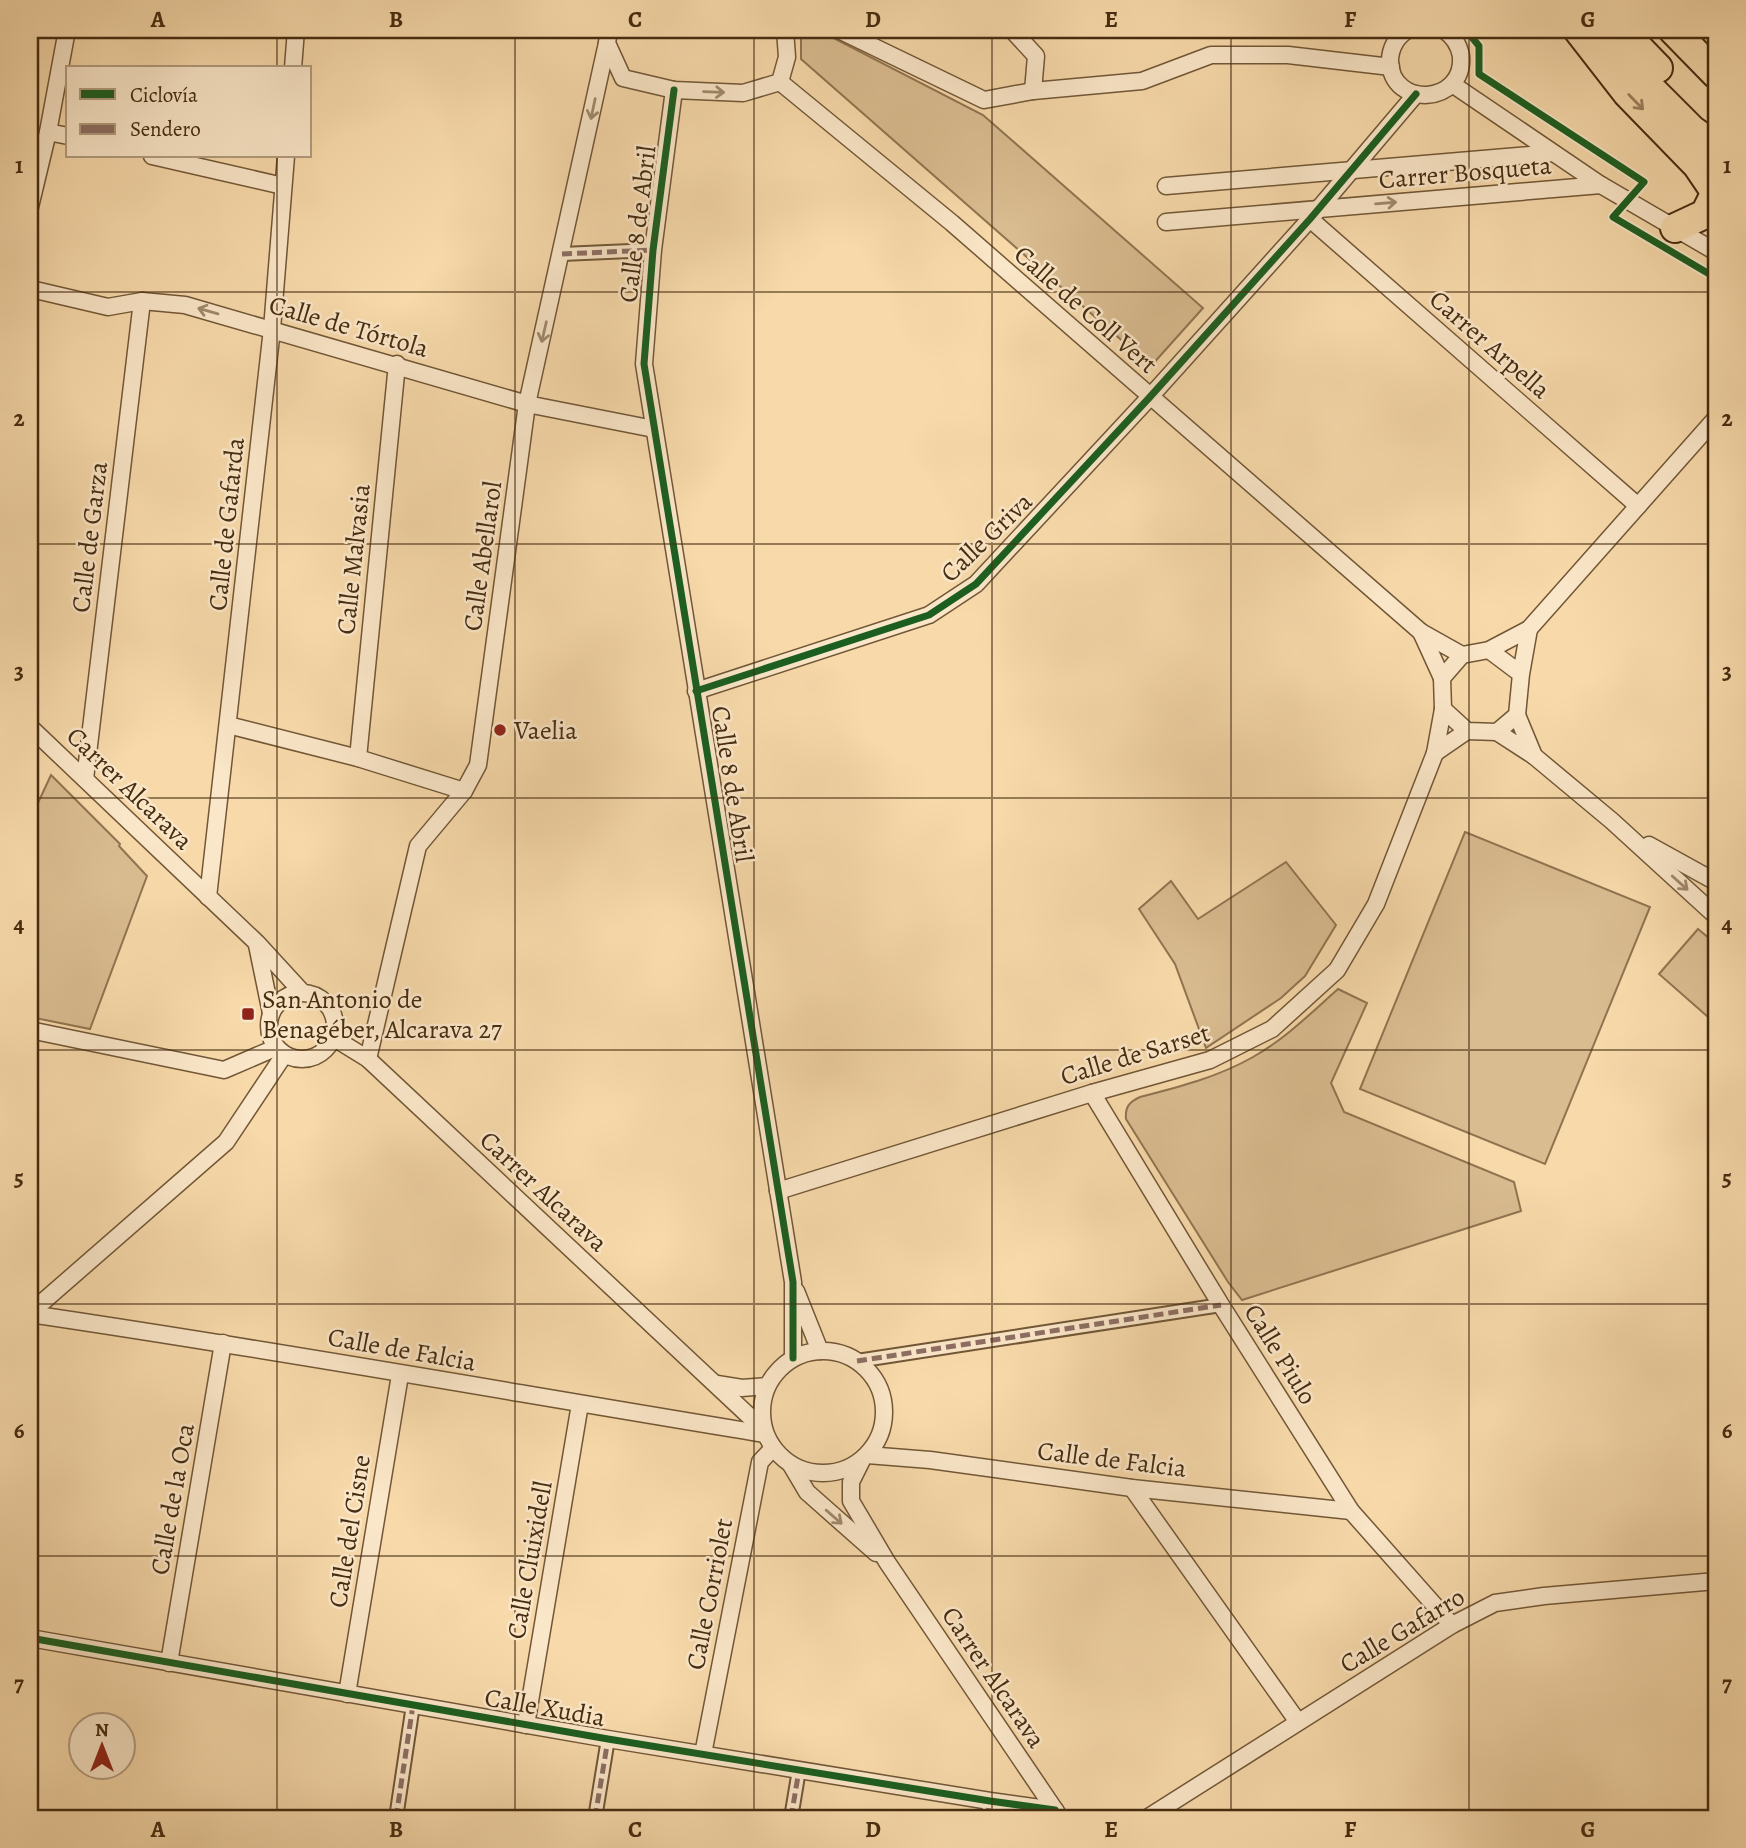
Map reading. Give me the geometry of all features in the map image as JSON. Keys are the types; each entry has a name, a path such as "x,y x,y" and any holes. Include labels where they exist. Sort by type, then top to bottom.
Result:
{"highway":[{"path":"1578,30 1627,93 1696,165 1716,192 1705,214 1675,228"},
{"path":"1590,30 1629,65 1692,130 1716,147"},
{"path":"1621,30 1716,131"},
{"path":"1673,30 1716,74"}],"street":[{"path":"30,207 48,132 67,30"},
{"path":"293,66 296,30"},
{"path":"608,36 623,78 674,90 743,93 780,82 787,57 785,30"},
{"path":"839,30 984,100 1033,91 1142,81 1212,55 1288,55 1391,66"},
{"path":"1012,30 1036,56 1033,91"},
{"path":"1408,30 1395,43 1390,54 1391,66 1399,84 1416,94 1435,94 1452,84 1459,74 1460,51 1455,40 1444,30"},
{"name":"Calle Abellarol","path":"368,1059 418,846 464,792 478,765 527,404 608,36"},
{"name":"Calle de Coll Vert","path":"780,82 952,223 1149,398 1421,632 1462,655"},
{"path":"1452,84 1601,185 1716,252"},
{"name":"Calle 8 de Abril","path":"674,90 653,250 644,365 793,1282 793,1359"},
{"name":"Calle Griva","path":"696,691 929,615 976,584 1149,398 1314,214 1416,94"},
{"path":"48,132 66,136"},
{"name":"Carrer Bosqueta","path":"1166,186 1553,153"},
{"path":"161,158 284,186"},
{"name":"Calle de Gafarda","path":"208,897 272,329 286,158"},
{"name":"Carrer Bosqueta","path":"1166,222 1314,214 1601,185"},
{"name":"Carrer Arpella","path":"1314,214 1638,506"},
{"path":"562,254 653,250"},
{"name":"Calle de Tórtola","path":"30,287 108,307 142,300 185,304 527,404 654,429"},
{"name":"Calle de Garza","path":"85,779 142,300"},
{"name":"Calle Malvasia","path":"358,758 397,364"},
{"path":"1466,731 1443,709 1442,678 1462,655 1489,650 1529,629 1716,418"},
{"path":"1529,629 1517,715 1534,756"},
{"name":"Calle de Coll Vert","path":"1421,632 1442,678"},
{"path":"1489,650 1521,674"},
{"name":"Calle de Sarset","path":"778,1191 1092,1093 1210,1060 1272,1029 1337,970 1376,904 1435,752 1443,709"},
{"path":"1497,732 1517,715"},
{"path":"228,726 358,758 464,792"},
{"name":"Carrer Alcarava","path":"30,727 257,943 302,992"},
{"path":"1435,752 1466,731 1497,732 1534,756 1612,821 1716,916"},
{"path":"1612,821 1664,854 1716,882"},
{"path":"257,943 271,1013 268,1027 270,1039 280,1051 294,1059 312,1059 322,1053 334,1038 335,1020 327,1003 318,997 302,992 281,999 271,1013"},
{"path":"30,1030 224,1070 280,1051"},
{"name":"Carrer Alcarava","path":"334,1038 368,1059 717,1384 767,1437"},
{"path":"30,1314 226,1142 280,1051"},
{"name":"Calle Piulo","path":"1092,1093 1221,1306 1351,1511 1452,1625"},
{"name":"Calle 8 de Abril","path":"793,1282 820,1351"},
{"path":"857,1361 1221,1306"},
{"name":"Calle de Falcia","path":"30,1314 223,1343 767,1437"},
{"name":"Calle de la Oca","path":"169,1663 223,1343"},
{"path":"820,1351 839,1353 857,1361 872,1375 881,1392 884,1412 881,1432 864,1457 845,1469 827,1473 809,1472 792,1465 767,1437 761,1415 767,1386 778,1370 793,1359 820,1351"},
{"name":"Calle del Cisne","path":"347,1694 400,1375"},
{"path":"717,1384 742,1388 767,1386"},
{"name":"Calle Cluixidell","path":"526,1725 580,1404"},
{"name":"Calle Corriolet","path":"703,1754 767,1437"},
{"name":"Carrer Alcarava","path":"864,1457 851,1482 851,1501 887,1562 1058,1814"},
{"name":"Calle de Falcia","path":"864,1457 930,1460 1132,1488 1351,1511"},
{"name":"Carrer Alcarava","path":"792,1465 807,1492 887,1562"},
{"path":"1132,1488 1298,1722"},
{"name":"Calle Gafarro","path":"1146,1818 1452,1625 1495,1603 1544,1596 1716,1581"},
{"name":"Calle Xudia","path":"30,1638 1058,1814"},
{"path":"396,1818 413,1705"},
{"path":"595,1818 608,1739"},
{"path":"791,1818 799,1770"},
{"path":"987,1818 990,1801"}],"shaded area":[{"path":"801,30 818,30 983,115 1203,308 1151,366 801,59"},
{"path":"51,775 120,844 147,876 90,1029 30,1017 30,820"},
{"path":"1465,832 1650,907 1545,1164 1360,1089"},
{"path":"1286,862 1336,925 1305,976 1281,998 1206,1048 1175,964 1139,909 1171,881 1198,919"},
{"path":"1698,929 1716,944 1716,1024 1659,974"},
{"path":"1338,989 1367,1003 1331,1083 1344,1112 1514,1182 1521,1211 1242,1300 1126,1119 1126,1111 1130,1103 1140,1097 1212,1076 1253,1057 1287,1034"}],"marked path":[{"path":"562,254 653,250"},
{"path":"857,1361 1221,1305"},
{"path":"396,1818 413,1705"},
{"path":"595,1818 608,1739"},
{"path":"791,1818 799,1770"},
{"path":"987,1818 990,1801"}],"cycle path":[{"path":"1466,30 1479,46 1479,74 1644,182 1613,217 1716,278"},
{"path":"674,90 653,250 644,364 793,1282 793,1358"},
{"path":"696,691 929,615 976,584 1310,219 1416,94"},
{"path":"30,1638 608,1739 1055,1810"}],"place":[{"name":"Vaelia","path":"500,730"},
{"name":"San Antonio de Benagéber, Alcarava 27","path":"248,1014"}]}
